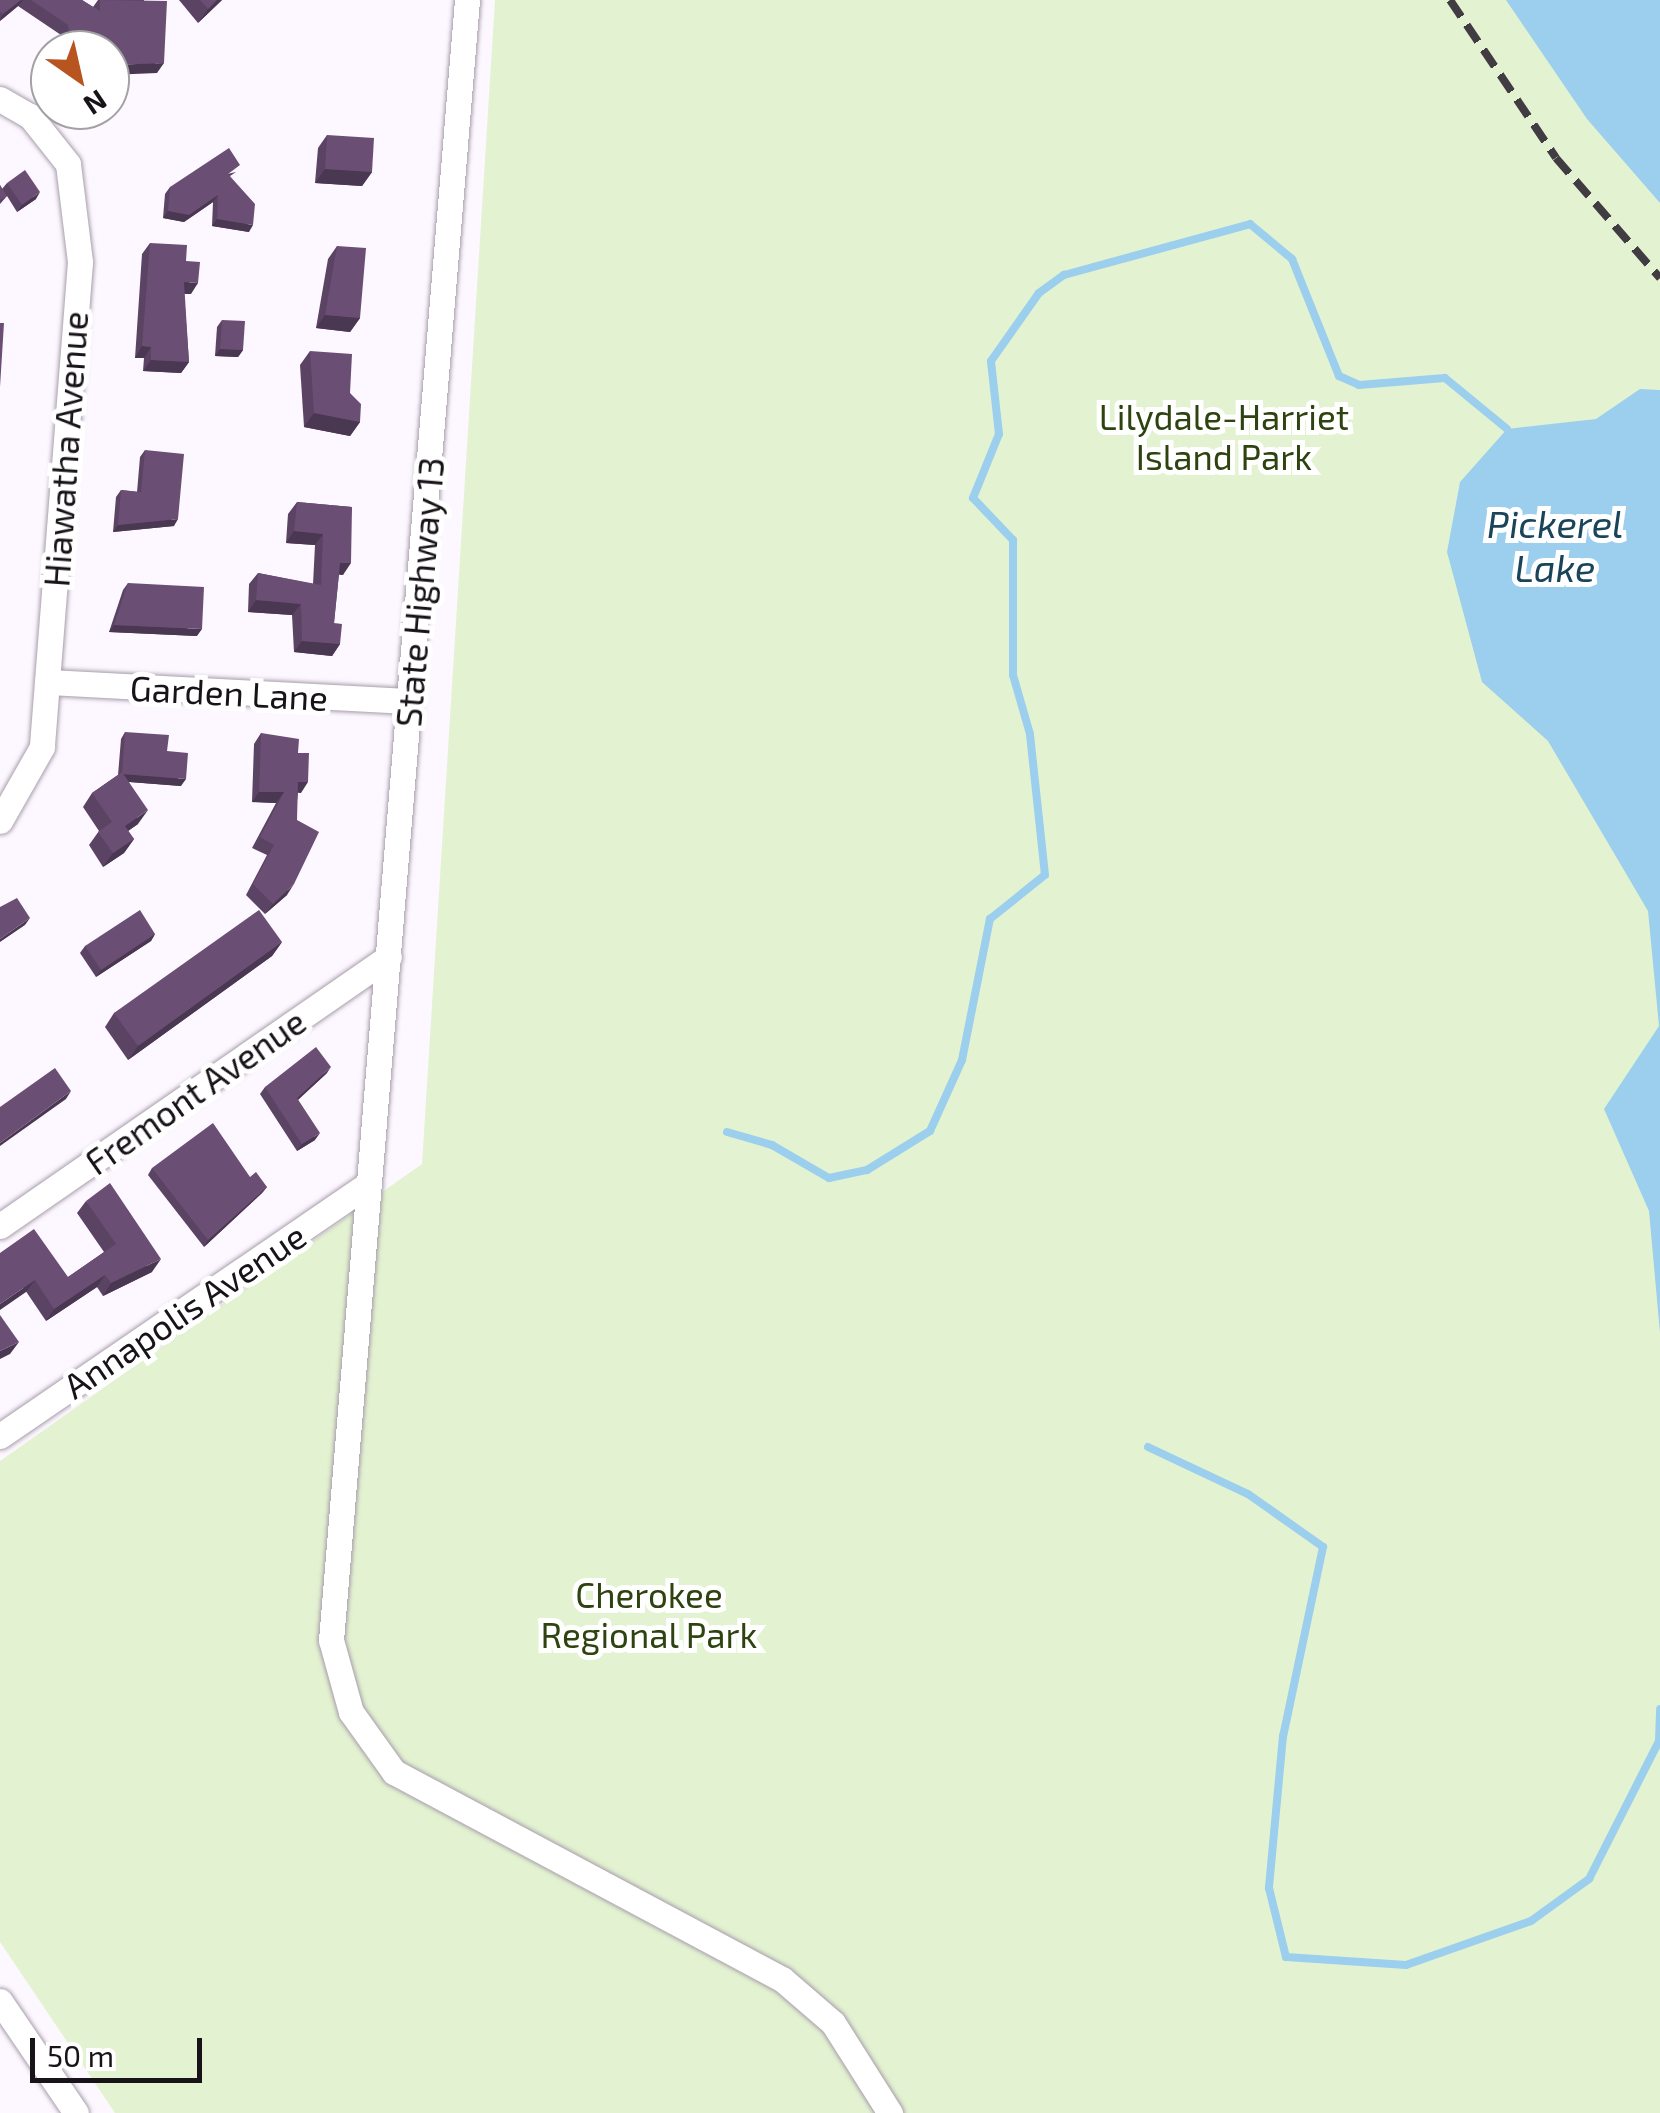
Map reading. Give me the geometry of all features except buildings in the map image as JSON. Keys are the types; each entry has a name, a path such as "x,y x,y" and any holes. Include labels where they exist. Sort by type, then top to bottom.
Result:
{"street":[{"name":"State Highway 13","path":"467,0 331,1640 351,1712 394,1772 460,1816 782,1979 833,2023 890,2113"},
{"name":"Hiawatha Avenue","path":"0,99 40,128 68,164 77,200 42,747 0,821"},
{"name":"Garden Lane","path":"48,682 410,701"},
{"name":"Fremont Avenue","path":"0,1226 389,957"},
{"name":"Annapolis Avenue","path":"0,1436 369,1183"},
{"path":"0,2000 76,2113"}],"green space":[{"name":"Lilydale-Harriet Island Park","path":"495,0 1660,0 1660,2113 115,2113 0,1942 0,1461 422,1164"}],"water":[{"path":"1506,0 1660,0 1660,203 1587,119"},
{"name":"Pickerel Lake","path":"1640,389 1660,390 1660,1333 1649,1211 1604,1109 1659,1026 1648,911 1548,741 1482,682 1447,552 1460,482 1507,429 1596,419"}],"waterway":[{"path":"727,1132 772,1145 829,1178 867,1170 930,1131 962,1060 990,919 1045,875 1030,734 1013,675 1013,540 973,498 999,434 991,361 1039,293 1064,275 1250,224 1292,259 1339,376 1359,385 1445,378 1507,429"},
{"path":"1148,1447 1248,1494 1323,1547 1283,1736 1269,1888 1286,1957 1406,1965 1531,1921 1589,1879 1659,1741 1660,1709"}],"railway":[{"path":"1450,0 1556,158 1660,278"}],"park label":[{"name":"Cherokee Regional Park","path":"649,1614"}]}
